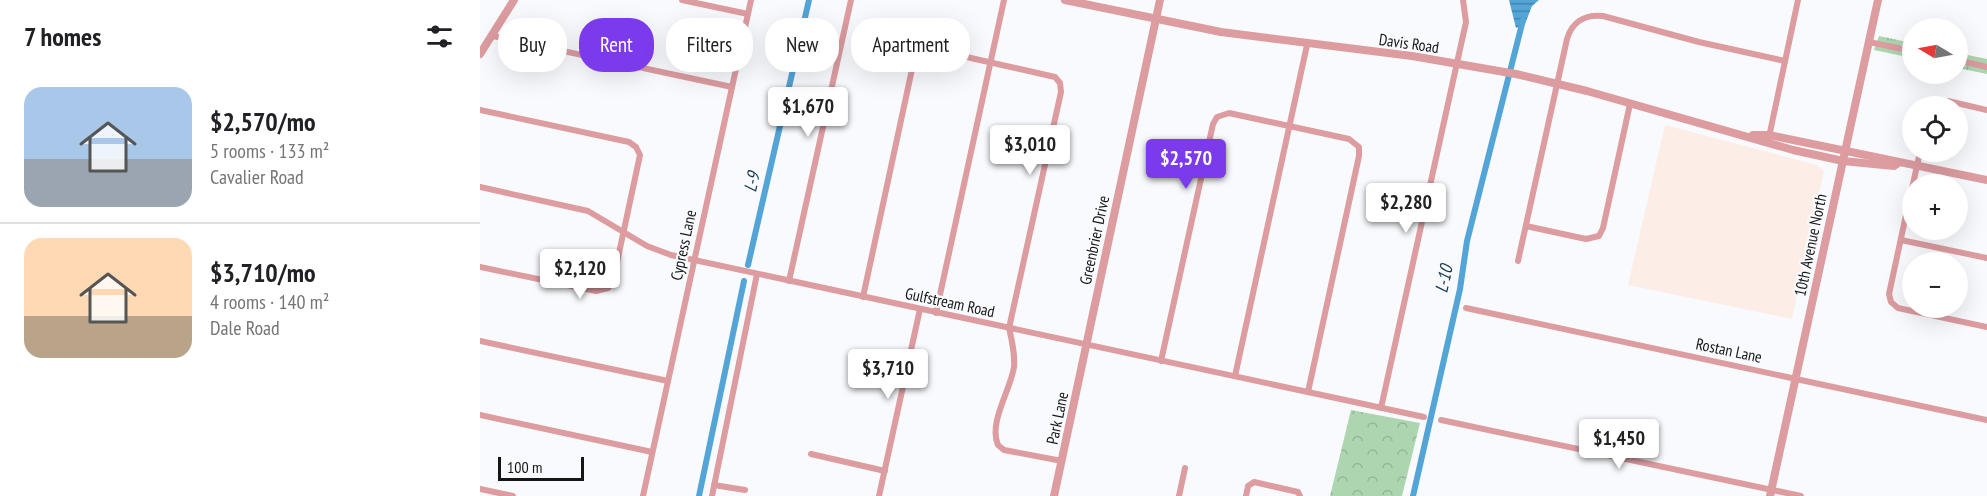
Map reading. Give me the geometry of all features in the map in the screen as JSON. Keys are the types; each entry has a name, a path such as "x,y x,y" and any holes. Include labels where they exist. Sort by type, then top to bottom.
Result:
{"street":[{"path":"480,54 514,0"},
{"path":"682,0 748,14"},
{"name":"Cypress Lane","path":"643,496 751,0"},
{"path":"789,281 851,0"},
{"path":"936,313 1004,0"},
{"name":"Davis Road","path":"1065,0 1221,32 1456,63 1504,72 1743,134 1845,150 1987,180"},
{"name":"Greenbrier Drive","path":"1085,345 1160,0"},
{"path":"1381,408 1466,18 1463,0"},
{"path":"1768,139 1798,0"},
{"name":"10th Avenue North","path":"1770,493 1878,0"},
{"path":"1518,261 1570,32 1580,20 1596,15 1699,42 1785,61"},
{"path":"493,36 732,87"},
{"path":"1869,42 1902,49"},
{"path":"1235,376 1307,45"},
{"path":"863,297 916,56 922,50 931,49 1051,75 1058,80 1061,87 1010,328 1014,368 1002,402 996,442 1005,450 1062,461"},
{"path":"1968,62 1987,66"},
{"path":"1526,226 1586,239 1599,236 1603,228 1630,104"},
{"path":"1968,106 1987,110"},
{"path":"480,110 633,144 639,150 613,281 604,291 480,267"},
{"path":"1161,361 1214,120 1221,114 1229,113 1349,139 1356,143 1360,151 1308,392"},
{"name":"Davis Road","path":"1768,139 1843,161 1894,166 1898,163"},
{"path":"1915,174 1918,162"},
{"name":"Gulfstream Road","path":"480,187 578,208 602,218 657,250 694,261 1424,417"},
{"path":"1902,236 1889,294 1891,302 1898,308 1987,327"},
{"path":"1901,240 1987,258"},
{"path":"711,496 757,274"},
{"name":"Rostan Lane","path":"1466,308 1987,420"},
{"path":"879,496 920,309"},
{"path":"480,341 668,381"},
{"name":"Park Lane","path":"1054,496 1085,345"},
{"path":"480,415 652,452"},
{"path":"1441,420 1770,493 1801,496"},
{"path":"811,454 885,471"},
{"path":"1179,496 1185,468"},
{"path":"1246,496 1248,486 1254,482 1298,492 1300,496"},
{"path":"714,485 745,490"},
{"path":"480,489 513,496"}],"shaded area":[{"path":"1665,125 1817,165 1824,171 1792,319 1628,285"}],"green space":[{"path":"1879,36 1902,41 1902,56 1874,50"},
{"path":"1968,55 1987,59 1987,74 1968,70"},
{"path":"1351,410 1420,423 1402,496 1330,496"}],"water":[{"path":"1509,0 1539,0 1532,6 1525,24 1516,28"}],"waterway":[{"name":"L-9","path":"748,265 809,0"},
{"name":"L-10","path":"1413,496 1460,289 1467,241 1523,20"},
{"name":"L-9","path":"699,496 744,281"}]}
